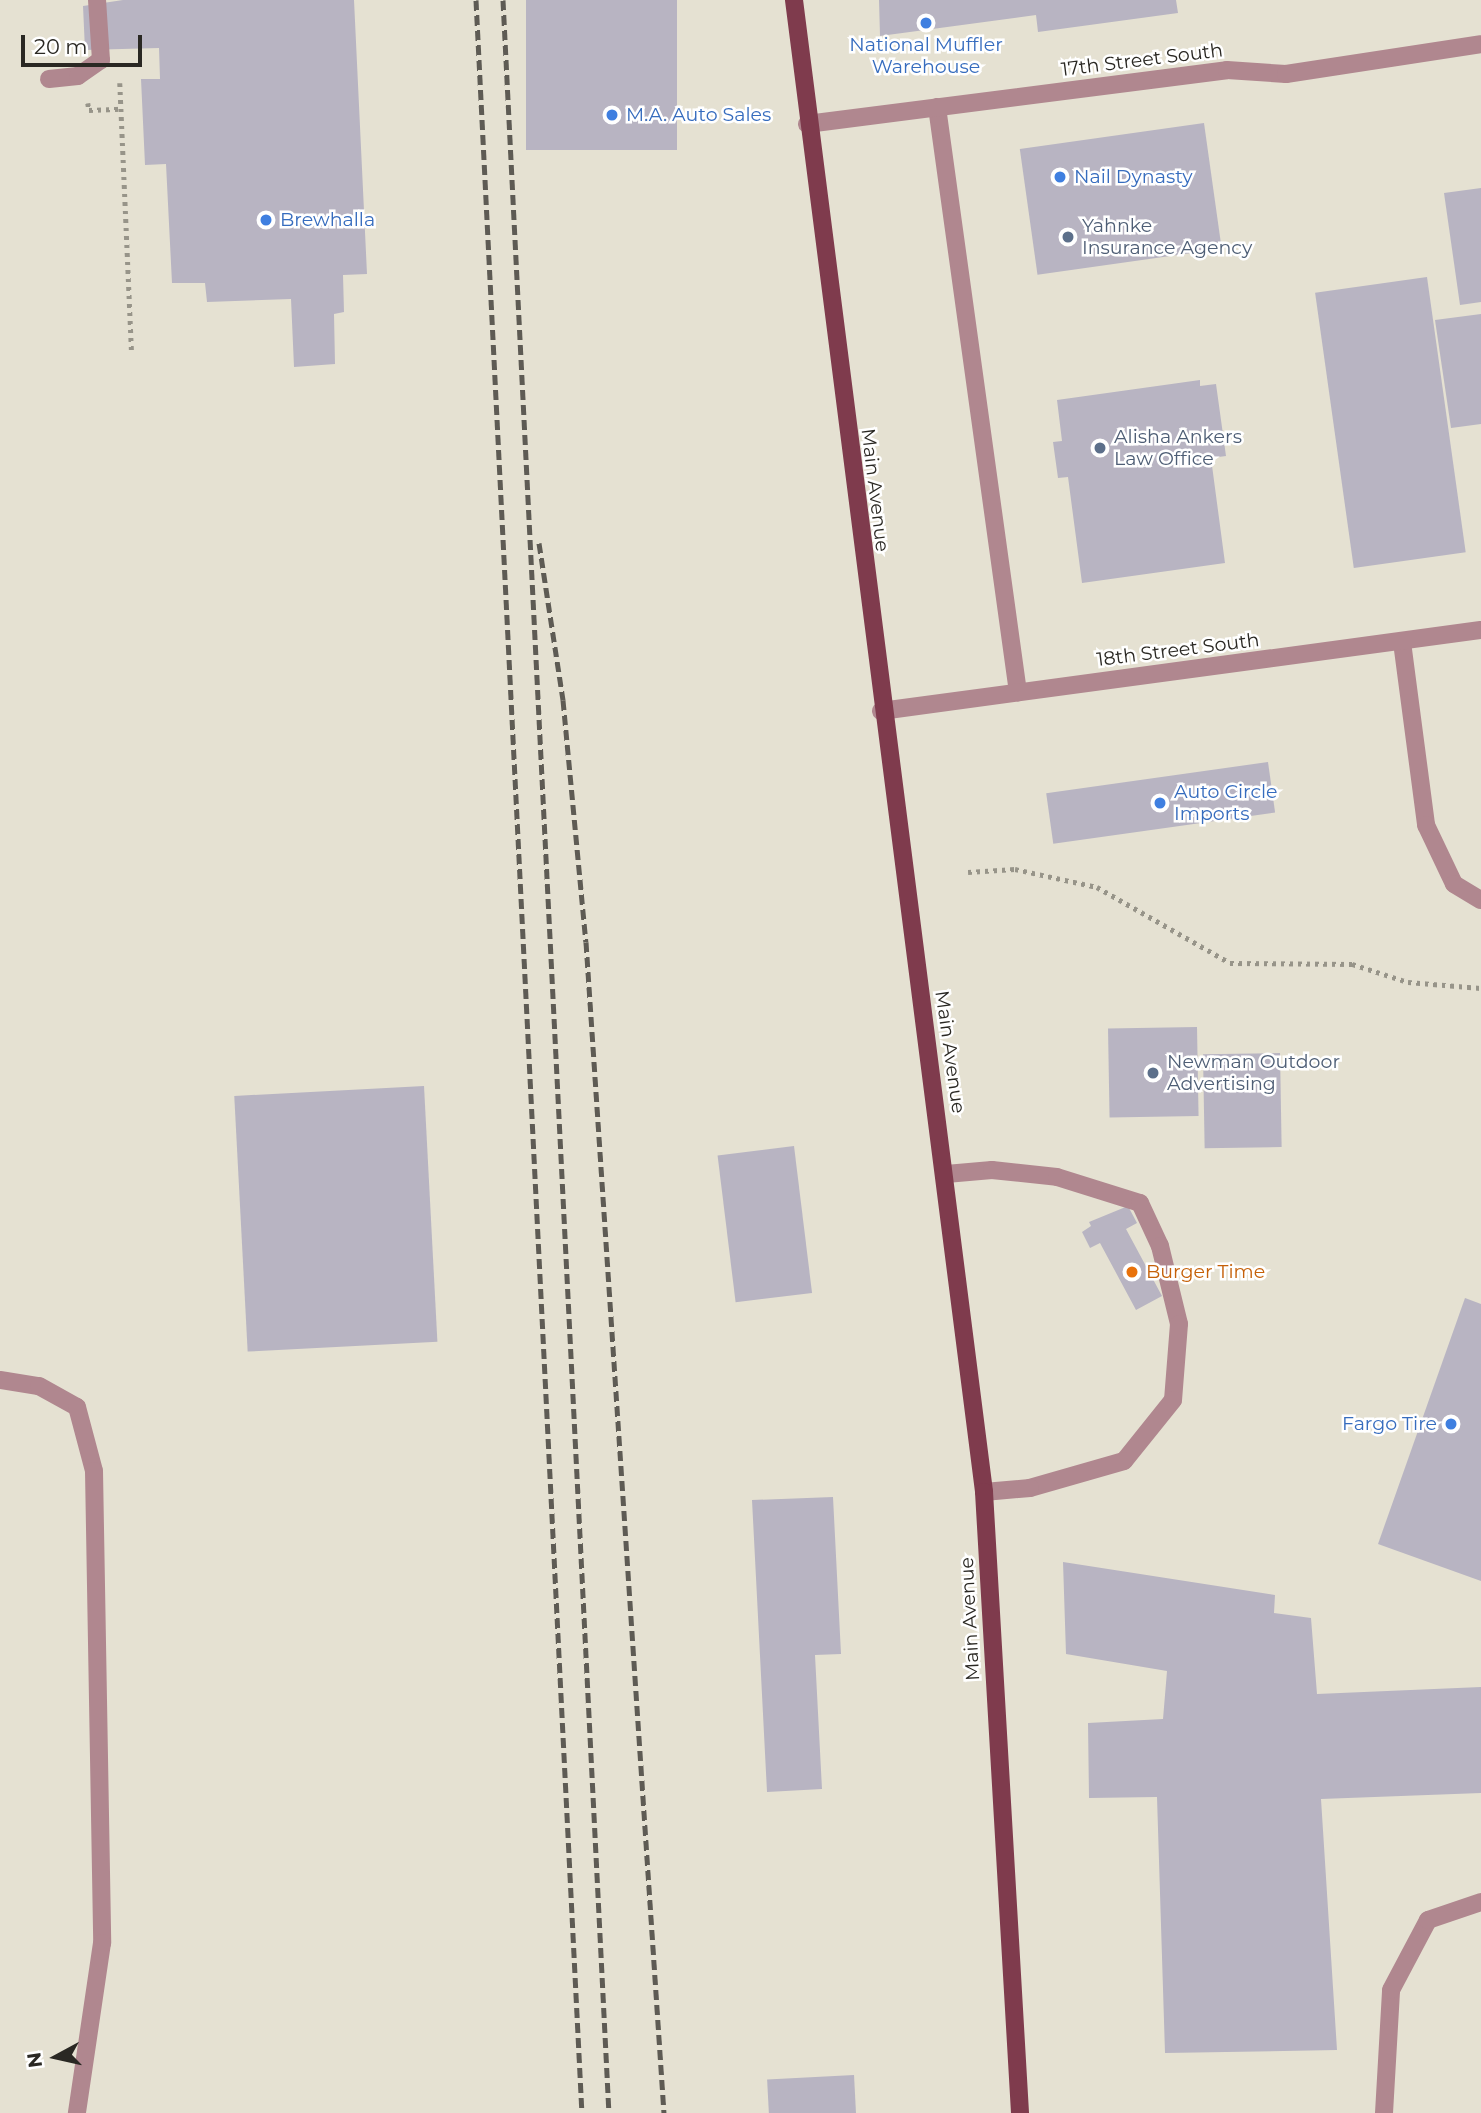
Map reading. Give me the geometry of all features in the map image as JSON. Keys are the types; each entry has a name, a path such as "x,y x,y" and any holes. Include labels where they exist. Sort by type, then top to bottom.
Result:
{"main road":[{"name":"Main Avenue","path":"794,0 807,124 881,710 946,1174 984,1492 1020,2113"}],"street":[{"path":"49,79 78,76 101,60 97,0"},
{"name":"17th Street South","path":"807,124 1227,70 1286,74 1481,44"},
{"path":"937,107 1018,692"},
{"name":"18th Street South","path":"881,710 1481,630"},
{"path":"1402,642 1426,825 1454,884 1481,900"},
{"path":"946,1174 992,1170 1057,1177 1140,1203 1160,1246 1179,1324 1173,1400 1124,1461 1030,1488 984,1492"},
{"path":"0,1380 39,1387 77,1407 94,1471 102,1943 77,2113"},
{"path":"1384,2113 1391,1990 1428,1920 1481,1902"}],"path":[{"path":"119,68 132,355"},
{"path":"968,872 1015,869 1097,887 1230,963 1352,964 1408,982 1481,988"}],"building":[{"name":"Brewhalla","path":"123,0 354,0 367,274 343,275 344,312 334,314 335,364 294,367 291,299 207,302 205,283 172,283 166,164 145,165 141,79 160,79 159,48 85,50 83,6"},
{"path":"526,0 677,0 677,150 526,150"},
{"name":"National Muffler Warehouse","path":"879,0 1176,0 1178,13 1038,32 1036,15 880,36"},
{"path":"1204,123 1222,249 1037,275 1020,149"},
{"path":"1481,188 1481,302 1460,305 1444,193"},
{"path":"1427,277 1466,552 1354,568 1315,293"},
{"path":"1481,314 1481,424 1451,428 1435,320"},
{"path":"1200,380 1200,386 1216,384 1226,456 1211,458 1225,563 1082,583 1068,477 1058,478 1053,442 1062,441 1057,400"},
{"name":"Auto Circle Imports","path":"1268,762 1275,813 1053,844 1046,793"},
{"name":"Newman Outdoor Advertising","path":"1197,1027 1199,1116 1110,1118 1108,1029"},
{"path":"1280,1053 1282,1147 1205,1148 1203,1054"},
{"path":"424,1086 437,1342 248,1352 234,1096"},
{"path":"794,1146 812,1293 736,1302 718,1155"},
{"name":"Burger Time","path":"1128,1206 1137,1223 1126,1229 1162,1296 1136,1310 1100,1243 1090,1248 1082,1232 1091,1226 1089,1222"},
{"name":"Fargo Tire","path":"1465,1298 1481,1304 1481,1581 1378,1544"},
{"path":"833,1497 841,1654 815,1655 822,1789 767,1792 752,1500"},
{"path":"1063,1562 1275,1595 1274,1613 1311,1618 1317,1694 1481,1687 1481,1793 1321,1799 1337,2050 1165,2053 1157,1797 1089,1798 1088,1723 1163,1719 1167,1671 1066,1654"},
{"path":"854,2075 856,2113 769,2113 767,2080"}],"railway":[{"path":"476,0 582,2113"},
{"path":"503,0 609,2113"},
{"path":"539,543 563,700 586,942 664,2113"}],"place":[{"name":"National Muffler Warehouse","path":"926,23"},
{"name":"M.A. Auto Sales","path":"612,115"},
{"name":"Nail Dynasty","path":"1060,177"},
{"name":"Brewhalla","path":"266,220"},
{"name":"Yahnke Insurance Agency","path":"1068,237"},
{"name":"Alisha Ankers Law Office","path":"1100,448"},
{"name":"Auto Circle Imports","path":"1160,803"},
{"name":"Newman Outdoor Advertising","path":"1153,1073"},
{"name":"Burger Time","path":"1132,1272"},
{"name":"Fargo Tire","path":"1451,1424"}]}
